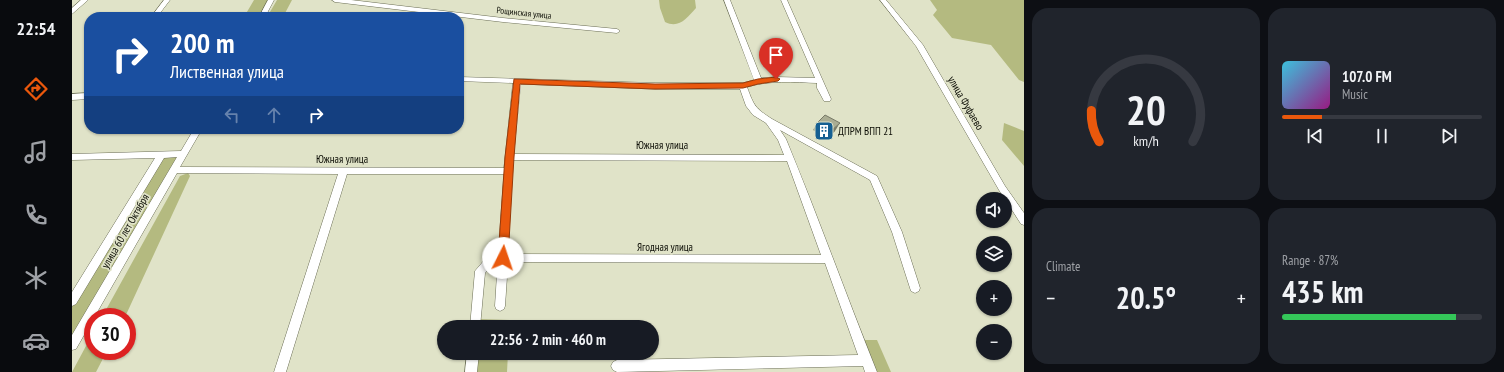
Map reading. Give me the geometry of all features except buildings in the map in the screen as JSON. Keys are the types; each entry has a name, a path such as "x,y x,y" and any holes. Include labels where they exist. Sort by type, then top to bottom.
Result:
{"street":[{"path":"72,12 85,0"},
{"path":"158,12 167,0"},
{"path":"265,12 272,0"},
{"name":"Рощинская улица","path":"335,0 436,12"},
{"path":"727,0 758,81"},
{"path":"784,0 827,99"},
{"name":"улица Фуфаево","path":"883,0 919,45 1002,188 1024,221"},
{"name":"Рощинская улица","path":"464,15 617,31"},
{"path":"464,78 655,86 743,86 758,81 776,79 820,81"},
{"path":"500,306 508,171 516,81"},
{"path":"743,86 749,104 756,113 874,178 897,232 915,288"},
{"path":"72,96 84,96"},
{"path":"769,121 782,139 790,158 871,372"},
{"name":"улица 60 лет Октября","path":"72,345 195,134"},
{"path":"72,301 162,154"},
{"path":"72,156 184,154"},
{"name":"Южная улица","path":"509,157 701,156 790,158"},
{"name":"Южная улица","path":"175,170 508,171"},
{"path":"280,372 343,171"},
{"path":"476,320 480,271 504,244"},
{"name":"Ягодная улица","path":"503,258 828,259"},
{"path":"471,372 472,360"},
{"path":"617,366 866,360"}],"green space":[{"path":"254,0 268,0 261,12 247,12"},
{"path":"277,0 292,0 286,12 270,12"},
{"path":"659,0 695,0 696,8 679,23 670,24 665,22"},
{"path":"930,0 1024,0 1024,82 1019,80 991,45 952,38 933,15 937,10"},
{"path":"1004,123 1024,131 1024,166 1002,140"},
{"path":"175,153 177,157 89,308 84,308 84,316 72,337 72,303 165,156"},
{"path":"188,173 190,176 129,308 107,308 180,176"},
{"path":"479,319 510,320 479,320"},
{"path":"860,340 877,340 891,372 873,372"},
{"path":"84,350 84,360 102,360 96,372 72,372"},
{"path":"475,360 508,360 507,372 474,372"}],"place":[{"name":"ДПРМ ВПП 21","path":"824,131"}],"route":[{"path":"503,258 509,157 516,81 655,86 743,86 758,81 776,79"}]}
